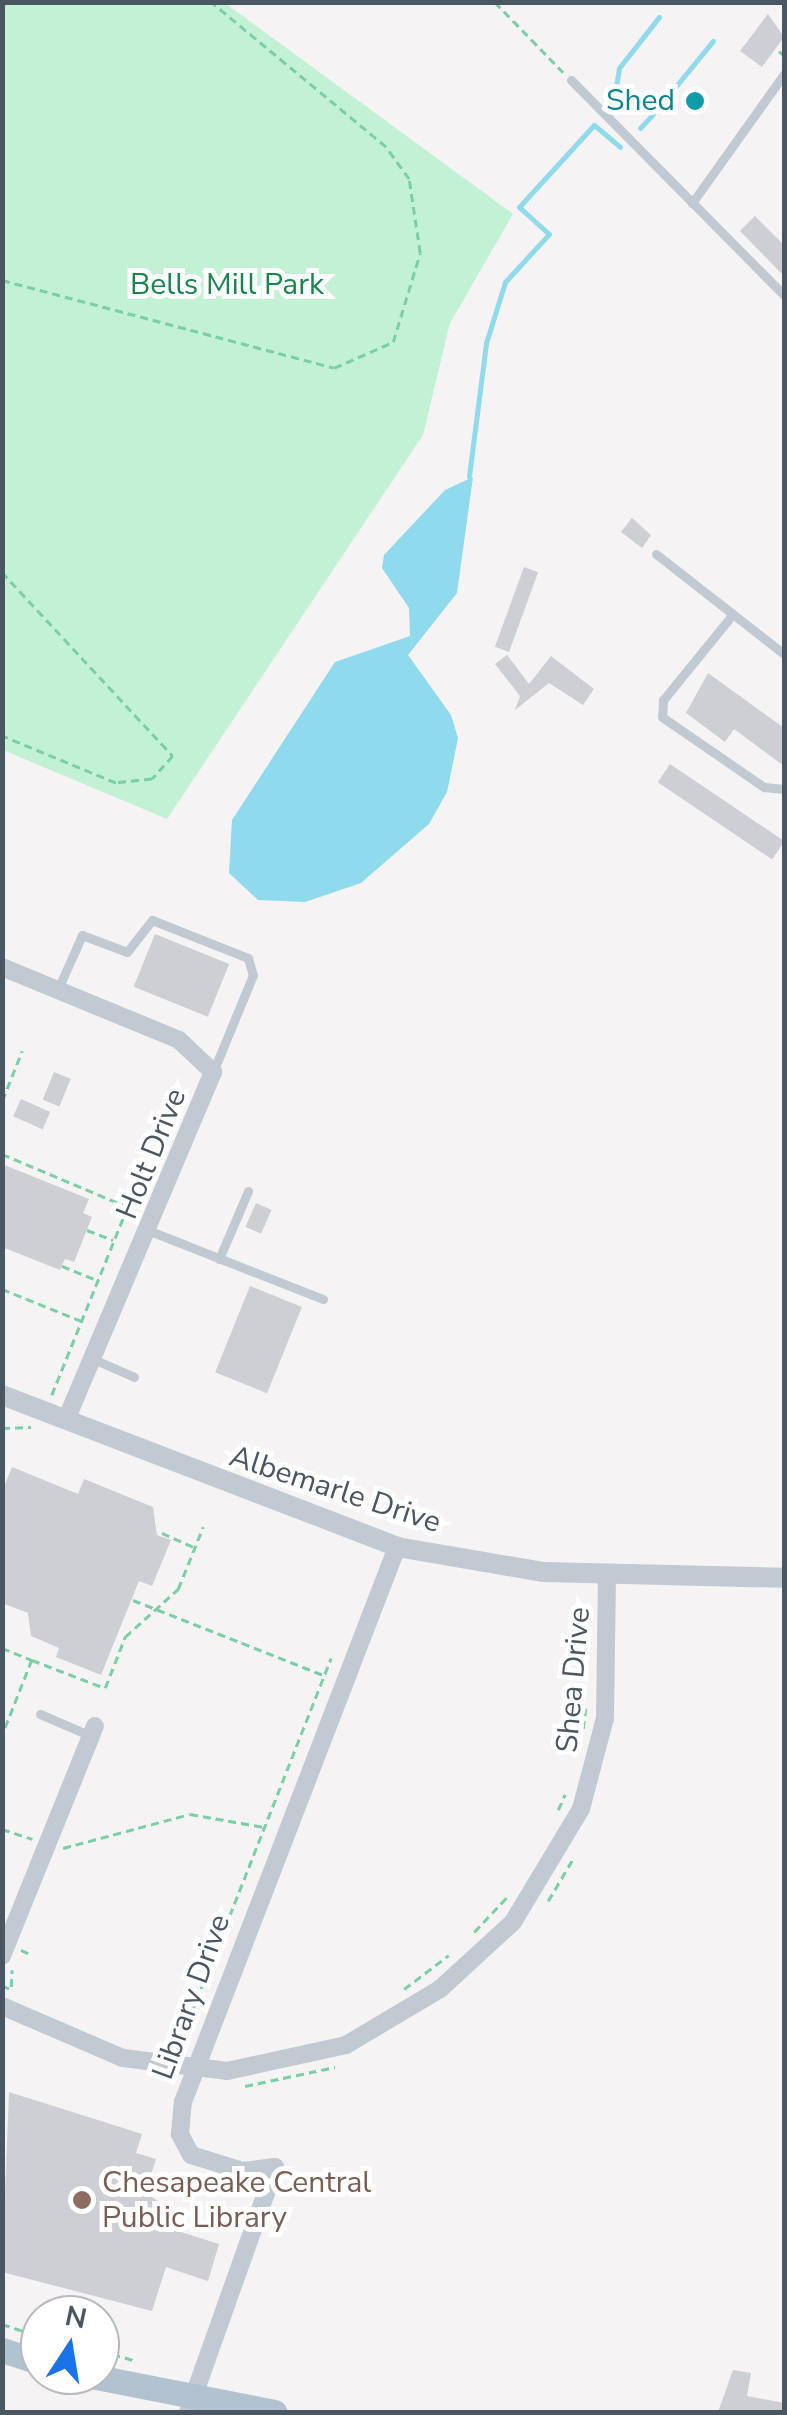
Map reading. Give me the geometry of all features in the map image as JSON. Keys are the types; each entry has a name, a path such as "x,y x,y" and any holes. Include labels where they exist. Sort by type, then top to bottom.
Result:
{"main road":[{"path":"120,2385 189,2406 274,2412"}],"street":[{"name":"Holt Drive","path":"2,968 196,1048 213,1072 150,1232 66,1420"},
{"name":"Albemarle Drive","path":"2,1395 397,1547 608,1574 784,1578"},
{"name":"Library Drive","path":"189,2406 274,2167 230,2168 186,2152 180,2122 197,2060 397,1547"},
{"name":"Shea Drive","path":"2,2006 105,2053 174,2067 197,2060 272,2067 346,2045 440,1989 512,1922 560,1854 594,1772 609,1666 608,1574"},
{"path":"11,1953 23,1904 93,1731"}],"lane":[{"path":"692,202 784,74"},
{"path":"571,80 784,295"},
{"path":"656,554 784,654"},
{"path":"733,614 663,700 662,717 764,787 784,790"},
{"path":"58,990 82,936 127,952 152,920 251,960 213,1072"},
{"path":"220,1260 248,1191"},
{"path":"150,1232 323,1299"},
{"path":"92,1358 134,1377"},
{"path":"40,1714 93,1731"}],"path":[{"path":"2,280 334,368 394,342 420,254 409,179 386,147 212,2"},
{"path":"495,2 571,80"},
{"path":"779,51 784,55"},
{"path":"2,572 173,756 152,779 116,784 2,736"},
{"path":"2,1102 22,1051"},
{"path":"2,1154 128,1207 39,1427 2,1428"},
{"path":"87,1230 114,1241"},
{"path":"62,1266 98,1281"},
{"path":"2,1289 84,1322"},
{"path":"2,1648 105,1688 126,1637 152,1608 178,1588 204,1528"},
{"path":"162,1534 195,1548"},
{"path":"133,1600 325,1675"},
{"path":"174,2067 178,2046 331,1658"},
{"path":"2,1736 32,1660"},
{"path":"582,1733 586,1705"},
{"path":"554,1821 570,1782"},
{"path":"2,1829 68,1848 190,1814 267,1827"},
{"path":"540,1913 580,1846"},
{"path":"469,1937 510,1893"},
{"path":"388,1999 459,1946"},
{"path":"11,1953 30,1954"},
{"path":"2,1985 19,1995"},
{"path":"169,2047 178,2046 197,2060"},
{"path":"231,2088 344,2063"}],"green space":[{"name":"Bells Mill Park","path":"2,3 225,3 513,214 450,323 423,435 167,819 3,750"}],"water":[{"path":"473,477 457,593 408,655 451,715 458,738 447,792 429,824 361,883 305,902 258,900 229,873 232,820 335,662 410,636 409,608 382,568 384,555 445,490"}],"building":[{"path":"768,14 784,37 762,67 740,51"},
{"path":"755,216 784,245 784,276 740,231"},
{"path":"632,518 651,535 642,548 621,532"},
{"path":"524,567 538,572 509,652 495,647"},
{"path":"507,655 529,684 551,656 594,689 583,705 549,683 515,710 520,696 495,664"},
{"path":"708,673 784,728 784,766 734,729 725,742 686,713"},
{"path":"670,764 784,841 772,859 658,782"},
{"path":"155,934 229,964 208,1017 134,987"},
{"path":"54,1072 71,1079 59,1107 43,1100"},
{"path":"21,1099 50,1112 43,1129 13,1116"},
{"path":"2,1164 89,1199 83,1213 92,1217 74,1262 65,1259 60,1270 2,1247"},
{"path":"256,1203 272,1210 261,1234 245,1227"},
{"path":"250,1286 302,1307 267,1393 215,1372"},
{"path":"12,1467 78,1494 84,1479 153,1507 157,1535 171,1540 152,1586 139,1581 101,1675 56,1657 59,1648 31,1636 28,1613 2,1603 2,1492"},
{"name":"Chesapeake Central Public Library","path":"9,2092 142,2134 136,2153 156,2159 145,2193 165,2205 162,2226 219,2244 208,2281 166,2267 152,2311 120,2303 120,2295 90,2295 2,2272"},
{"path":"733,2370 751,2373 747,2396 784,2403 784,2412 718,2412"}],"waterway":[{"path":"613,106 619,68 659,17"},
{"path":"663,102 713,41"},
{"path":"640,128 653,114"},
{"path":"469,476 486,343 505,282 549,234 519,207 594,125 620,147"}],"place":[{"name":"Shed","path":"695,101"},
{"name":"Chesapeake Central Public Library","path":"82,2200"}]}
